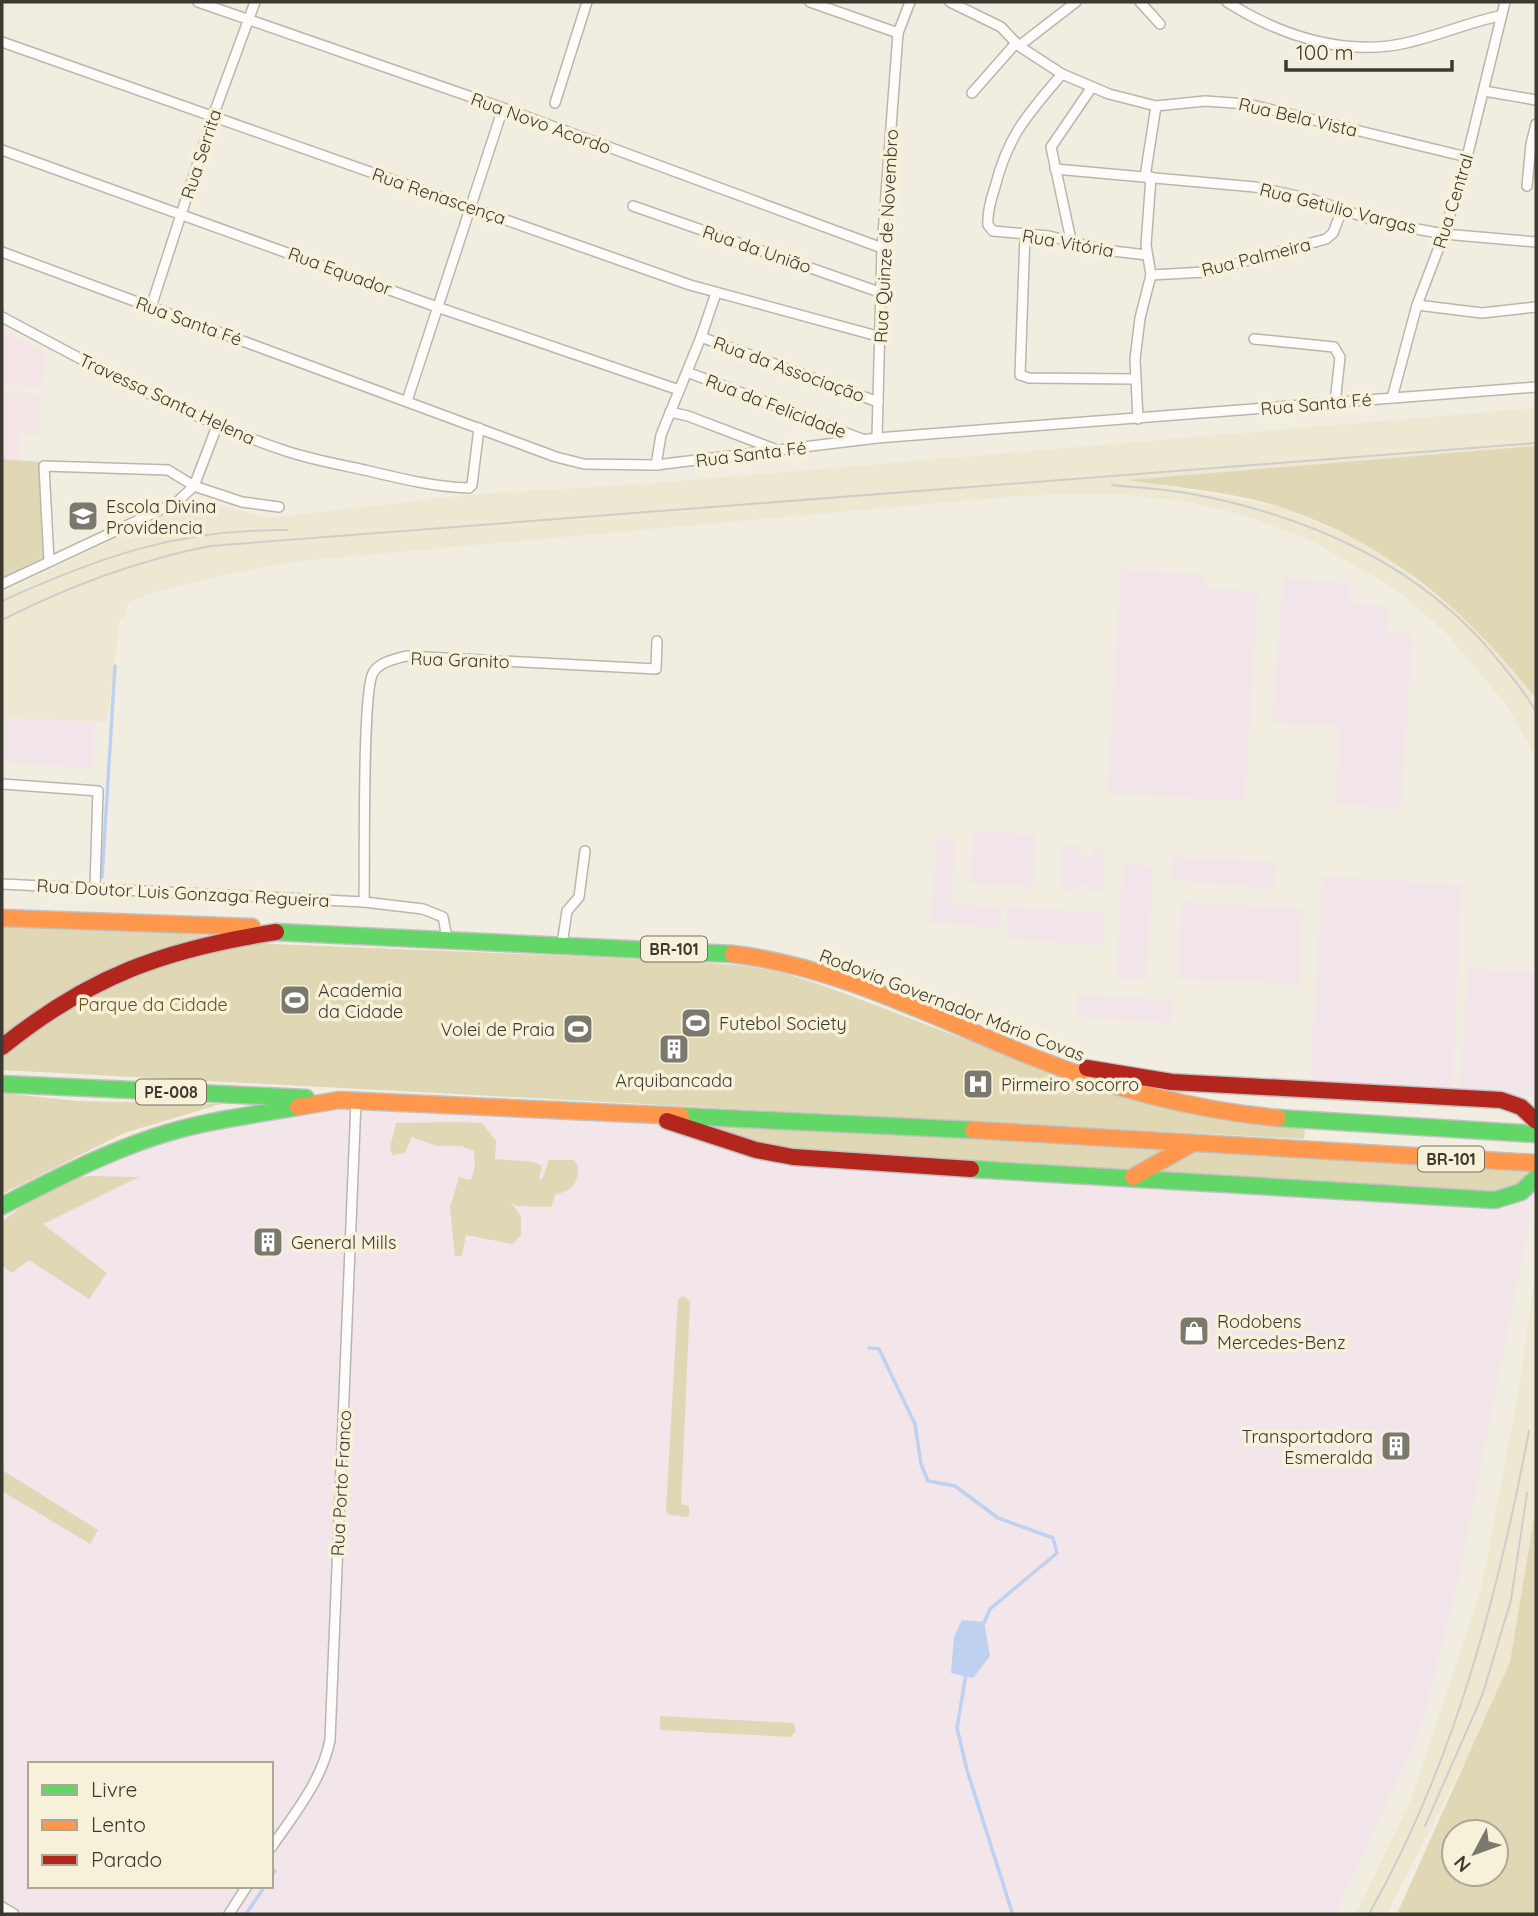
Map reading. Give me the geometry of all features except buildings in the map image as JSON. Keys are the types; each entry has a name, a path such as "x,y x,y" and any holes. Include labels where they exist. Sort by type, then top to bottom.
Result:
{"highway":[{"path":"2,918 287,930"},
{"name":"Rodovia Governador Mário Covas","path":"2,1047 25,1026 71,996 117,972 184,947 287,930 674,949 768,959 842,981 1116,1087 1215,1111 1286,1121 1536,1134"},
{"path":"1042,1060 1172,1082 1502,1100 1521,1107 1536,1121"},
{"name":"PE-008","path":"2,1084 339,1100"},
{"name":"BR-101","path":"2,1206 88,1161 161,1136 200,1124 339,1100 643,1113 1536,1163"},
{"path":"643,1113 756,1150 793,1157 1133,1177 1157,1182 1495,1200 1521,1192 1536,1178"},
{"path":"1133,1177 1193,1143"}],"street":[{"name":"Rua Novo Acordo","path":"198,2 503,108 882,248"},
{"name":"Rua Serrita","path":"151,307 213,116 255,2"},
{"path":"555,103 587,2"},
{"path":"810,2 898,33"},
{"name":"Rua Quinze de Novembro","path":"877,438 882,248 898,33 910,2"},
{"name":"Rua Bela Vista","path":"950,2 1001,27 1017,44 1062,74 1092,87 1156,106 1205,101 1248,104 1466,157"},
{"path":"972,93 1017,44 1076,2"},
{"path":"1140,2 1160,24"},
{"path":"1227,2 1277,28 1315,41 1353,47 1405,43 1499,16"},
{"name":"Rua Central","path":"1392,398 1417,305 1444,234 1466,157 1484,91 1499,16 1505,2"},
{"name":"Rua Renascença","path":"2,42 716,293 881,337"},
{"name":"Rua Vitória","path":"1062,74 1017,129 1009,144 989,210 989,229 1071,240 1104,250 1147,255"},
{"path":"1071,240 1051,147 1092,87"},
{"path":"1484,91 1536,100"},
{"path":"1138,419 1134,379 1140,318 1151,275 1147,255 1148,177 1156,106"},
{"path":"407,401 503,108"},
{"path":"1527,186 1536,124"},
{"name":"Rua Equador","path":"2,150 437,307 680,390"},
{"name":"Rua Getulio Vargas","path":"1055,169 1278,190 1379,222 1444,234 1536,242"},
{"name":"Rua da União","path":"633,206 882,293"},
{"name":"Rua Palmeira","path":"1151,275 1205,272 1326,239 1333,233 1342,210"},
{"path":"1025,235 1020,375 1029,378 1134,379"},
{"name":"Rua Santa Fé","path":"2,252 566,460 600,465 656,465 877,438 1536,387"},
{"path":"656,465 661,435 716,293"},
{"path":"1417,305 1482,313 1536,307"},
{"name":"Travessa Santa Helena","path":"2,317 96,368 217,426 288,452 414,481 463,488 472,485 479,428"},
{"name":"Rua da Associação","path":"701,337 878,402"},
{"path":"1254,340 1327,344 1334,347 1340,357 1335,403"},
{"name":"Rua da Felicidade","path":"687,372 864,440"},
{"path":"670,412 688,416 779,450"},
{"path":"2,584 177,502 194,486 217,426"},
{"path":"49,561 44,466 152,467 176,472 194,486 242,502 279,507"},
{"name":"Rua Granito","path":"365,902 368,716 372,674 376,669 406,656 656,668 657,641"},
{"path":"2,784 98,790 96,887"},
{"path":"562,944 567,911 579,897 585,851"},
{"name":"Rua Doutor Luis Gonzaga Regueira","path":"2,884 365,902 437,912 446,923 447,938"},
{"name":"Rua Porto Franco","path":"273,1845 316,1780 327,1759 330,1740 356,1101"},
{"path":"229,1914 246,1888"},
{"path":"2,1907 14,1914"}],"shaded area":[{"path":"2,329 46,352 43,386 2,385"},
{"path":"2,392 42,394 38,435 19,433 19,460 2,459"},
{"path":"1536,408 1536,446 1132,480 1280,507 1353,538 1397,564 1483,634 1536,699 1536,758 1506,704 1444,631 1402,594 1308,539 1240,514 1185,501 1108,493 1017,496 418,550 292,562 225,575 154,592 127,603 127,616 120,619 107,722 2,718 2,593 196,499 269,518 477,494 644,484"},
{"path":"1121,569 1204,575 1204,588 1258,592 1245,802 1107,793"},
{"path":"1283,577 1351,584 1349,603 1389,606 1387,632 1413,634 1401,809 1335,804 1340,726 1272,723"},
{"path":"2,718 95,721 93,768 2,763"},
{"path":"973,830 1036,835 1033,887 971,884"},
{"path":"938,838 956,840 951,903 1003,908 1001,929 930,922"},
{"path":"1062,846 1080,846 1081,856 1092,856 1093,849 1105,849 1104,891 1086,890 1086,883 1079,882 1078,890 1060,890"},
{"path":"1172,857 1277,862 1274,889 1171,880"},
{"path":"1123,864 1153,866 1147,979 1116,979"},
{"path":"1322,876 1461,885 1453,1090 1310,1082"},
{"path":"1181,902 1303,908 1300,984 1178,979"},
{"path":"1007,907 1104,913 1103,946 1008,939"},
{"path":"1468,968 1536,973 1536,1097 1459,1091"},
{"path":"1077,995 1173,1000 1171,1023 1077,1017"},
{"path":"496,1106 1536,1189 1458,1582 1420,1732 1335,1914 2,1914 2,1212 147,1138 296,1109"},
{"path":"1536,1265 1536,1505 1510,1662 1474,1743 1387,1914 1356,1914 1409,1804 1482,1585 1520,1383"}],"green space":[{"path":"1536,446 1536,699 1483,637 1454,609 1423,583 1356,540 1319,522 1262,502 1128,480"},
{"path":"2,459 42,462 46,556 2,578"},
{"name":"Parque da Cidade","path":"2,923 183,932 248,943 668,960 747,966 781,972 830,988 1038,1067 1305,1128 1304,1139 2,1070"},
{"path":"2,1093 76,1101 221,1104 124,1133 2,1194"},
{"path":"643,1113 1534,1170 1507,1193 793,1157"},
{"path":"396,1123 482,1123 496,1141 495,1159 534,1162 542,1166 539,1179 542,1179 549,1160 574,1160 578,1166 573,1185 555,1195 551,1207 517,1206 510,1202 521,1216 521,1235 513,1244 466,1235 462,1256 455,1256 450,1208 459,1177 471,1180 475,1167 474,1151 461,1146 437,1146 412,1137 405,1153 392,1155 390,1148"},
{"path":"89,1176 139,1177 43,1224 107,1273 89,1299 29,1260 12,1273 2,1266 2,1222 55,1181"},
{"path":"684,1296 690,1302 681,1504 689,1506 689,1517 669,1515 666,1510 678,1299"},
{"path":"2,1470 98,1530 90,1544 2,1491"},
{"path":"1536,1505 1536,1914 1397,1914 1440,1818 1440,1888 1510,1888 1510,1818 1440,1818 1510,1662"},
{"path":"660,1716 793,1723 796,1731 791,1737 660,1730"}],"water":[{"path":"962,1620 984,1622 990,1656 973,1678 951,1673 954,1637"}],"waterway":[{"path":"102,877 115,666"},
{"path":"869,1348 879,1349 915,1424 921,1464 928,1481 955,1486 998,1518 1053,1538 1057,1553 990,1609 983,1625"},
{"path":"966,1674 957,1728 967,1770 1012,1912"},
{"path":"246,1914 264,1888"}],"tram line":[{"path":"2,620 103,576 155,559 210,546 1536,443"},
{"path":"1112,485 1182,492 1236,504 1320,531 1361,550 1399,572 1435,598 1468,627 1514,679 1536,712"},
{"path":"2,601 72,571 174,540 210,534 287,530"},
{"path":"1369,1914 1399,1857 1449,1740 1487,1618 1529,1431"},
{"path":"1425,1826 1482,1696 1511,1600 1527,1493"}],"traffic: fast":[{"path":"276,932 733,954"},
{"path":"2,1084 306,1098"},
{"path":"2,1206 124,1148 176,1130 298,1107"},
{"path":"681,1116 973,1130"},
{"path":"1278,1118 1536,1134"},
{"path":"971,1169 1495,1200 1521,1192 1536,1178"}],"traffic: slow":[{"path":"2,918 252,927"},
{"path":"733,954 810,970 848,982 1030,1056 1121,1088 1183,1103 1278,1118"},
{"path":"298,1107 339,1100 681,1116"},
{"path":"973,1130 1536,1163"},
{"path":"1133,1177 1193,1143"}],"traffic: jam":[{"path":"2,1047 66,1001 130,969 199,947 276,932"},
{"path":"1087,1068 1172,1082 1501,1100 1521,1107 1536,1121"},
{"path":"667,1121 756,1150 793,1157 971,1169"}],"place":[{"name":"Escola Divina Providencia","path":"83,516"},
{"name":"Academia da Cidade","path":"295,1000"},
{"name":"Futebol Society","path":"696,1023"},
{"name":"Volei de Praia","path":"578,1029"},
{"name":"Arquibancada","path":"674,1049"},
{"name":"Pirmeiro socorro","path":"978,1084"},
{"name":"General Mills","path":"268,1242"},
{"name":"Rodobens Mercedes-Benz","path":"1194,1331"},
{"name":"Transportadora Esmeralda","path":"1396,1446"}]}
